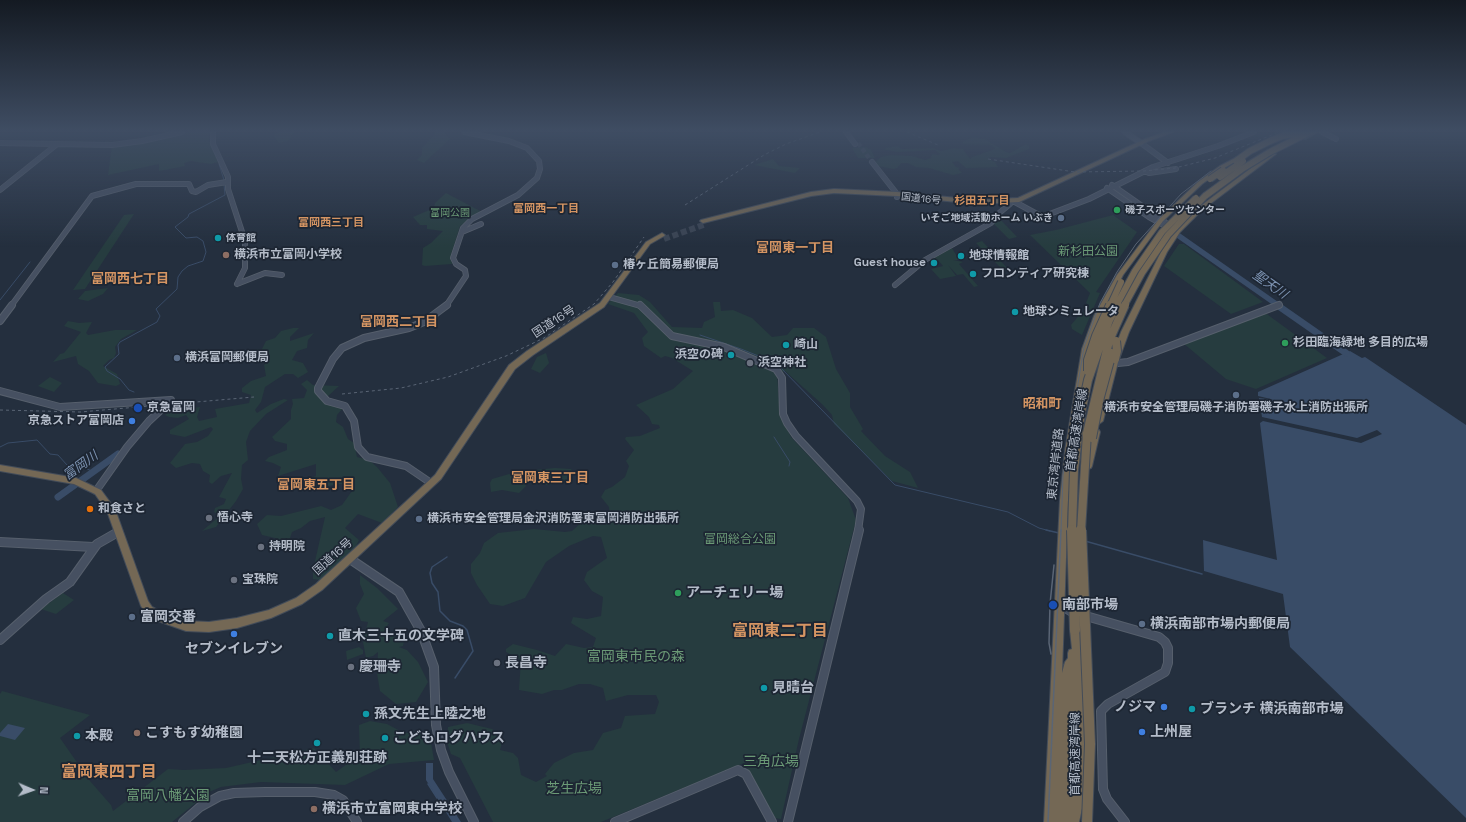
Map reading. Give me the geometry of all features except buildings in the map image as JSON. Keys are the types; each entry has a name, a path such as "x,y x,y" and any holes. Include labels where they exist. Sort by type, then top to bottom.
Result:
{"highway":[{"name":"国道16号","path":"705,222 825,192 843,191 897,195 978,205 1015,203 1085,170"},
{"name":"東京湾岸道路","path":"1050,822 1064,500 1069,450 1086,349 1098,316 1112,288 1139,248 1158,224 1182,198 1200,182 1217,170"},
{"path":"1182,198 1223,170"},
{"name":"首都高速湾岸線","path":"1075,646 1072,545 1074,477 1080,413 1088,380 1104,333 1121,294 1135,271 1162,232 1200,194 1229,170"},
{"name":"首都高速湾岸線","path":"1087,822 1090,744 1081,547 1082,482 1087,433 1102,362 1116,322 1142,273 1168,235 1205,196 1240,170"},
{"path":"1087,822 1090,743 1082,548 1083,490 1090,456 1114,362 1133,313 1153,273 1178,231 1225,187 1248,170"},
{"path":"1200,209 1249,170"},
{"name":"国道16号","path":"0,468 76,481 96,491 110,509 144,603 150,610 162,618 186,626 219,626 254,620 271,614 308,595 350,559 431,483 444,468 512,367 530,353 593,312 609,297 644,248 663,237"},
{"path":"1088,380 1088,360 1096,336 1120,282 1139,248"},
{"path":"1082,482 1104,385 1116,341 1131,304 1143,282 1153,273"},
{"path":"1065,822 1067,697 1075,646"},
{"path":"1071,822 1081,786 1082,746 1081,689 1075,646"},
{"path":"1062,822 1059,796 1065,680 1075,646"},
{"path":"1071,822 1075,689 1072,668"}],"street":[{"path":"0,190 24,170"},
{"path":"225,170 228,177 227,182 229,194 245,242 245,268 237,284 265,273 282,275"},
{"path":"431,483 406,466 367,457 358,447 354,420 345,406 327,401 318,391 318,388 333,359 348,345 364,338 418,325 435,316 447,305 466,276 465,270 456,264 453,258 460,243 461,232 465,225 472,219 518,195 528,188 537,178 540,170"},
{"path":"876,170 890,191 890,195"},
{"path":"877,170 897,195"},
{"path":"895,285 925,260 991,223 998,214 1015,203 1042,216 1089,199 1140,170"},
{"path":"1111,187 1145,171 1149,173 1167,170"},
{"path":"1229,170 1242,176"},
{"path":"0,321 92,196 136,184 189,184 192,191 196,192 208,184 227,182"},
{"path":"1111,187 1158,224"},
{"path":"1111,187 1158,224"},
{"path":"1149,217 1154,223 1178,231"},
{"path":"461,232 481,224"},
{"path":"609,297 640,306 667,333 672,336 724,347 776,369 782,378 783,414 786,423 796,436 856,501 861,509 861,520 788,822"},
{"path":"1086,349 1114,362 1128,362 1277,306"},
{"path":"0,391 44,404 60,407 150,400 171,400 170,401"},
{"path":"96,491 106,480 127,447 149,420 163,408"},
{"path":"0,640 46,599 70,582 93,547 118,532"},
{"path":"0,542 93,547"},
{"path":"350,559 399,592 420,631 434,667 436,688 436,725 441,750 452,778 474,822"},
{"path":"1060,600 1064,607 1072,612 1155,636 1162,639 1168,648 1168,663 1165,672 1108,704 1102,711 1103,789 1107,799 1125,822"},
{"path":"1059,628 1064,616 1072,612"},
{"path":"615,822 738,770 743,771 746,774 772,822"},
{"path":"183,822 200,807 220,796 234,793 315,792 334,795 343,800 357,822"}],"green space":[{"path":"109,170 130,170 108,175"},
{"path":"781,170 798,170 795,173"},
{"path":"937,170 959,170 962,173 953,175"},
{"name":"富岡公園","path":"446,193 482,212 460,226 451,255 452,264 425,266 422,265 423,248 431,243 443,231 427,229 427,225 420,225 413,217 434,208 435,203"},
{"path":"134,214 85,289 73,290 124,215"},
{"name":"新杉田公園","path":"1113,215 1137,232 1096,292 1100,293 1082,335 1072,329 1071,325 1081,313 1086,311 1084,308 1089,305 1086,303 1090,293 1030,235 1056,230"},
{"path":"998,217 1017,237 1009,239 993,223"},
{"path":"982,241 1009,270 1004,271 976,243"},
{"path":"1179,244 1184,244 1263,302 1231,314 1164,266"},
{"path":"952,248 959,260 953,260 963,262 959,264 978,286 974,287 963,274 957,275 948,265 956,276 940,279 931,269 943,266 934,258"},
{"path":"108,288 103,294 88,301 78,299 85,291"},
{"name":"富岡総合公園","path":"618,293 639,295 650,302 672,327 702,328 704,322 715,317 713,302 720,302 721,311 733,310 752,318 772,337 787,335 793,328 814,328 826,337 836,369 850,393 850,407 863,429 861,431 885,456 910,472 918,488 892,481 834,424 832,415 823,405 785,371 777,374 780,414 791,437 848,498 856,520 799,739 781,819 775,818 744,763 601,822 493,822 460,758 451,754 447,742 448,727 467,723 492,729 500,734 502,743 500,750 513,753 518,758 521,775 536,782 547,776 545,774 554,763 574,753 593,750 603,733 621,728 625,716 655,714 659,702 656,695 628,695 606,701 603,688 590,684 579,684 562,690 554,690 542,694 519,690 521,660 506,652 506,649 513,644 555,656 566,644 584,648 593,647 596,638 571,623 573,617 587,619 601,616 603,597 592,591 584,580 587,572 607,558 601,537 593,536 569,546 546,562 525,598 503,606 490,604 471,573 471,564 480,553 484,543 498,533 534,529 565,532 572,531 584,520 604,524 610,518 609,507 601,497 605,490 612,487 625,477 629,466 626,461 634,450 625,439 626,437 640,436 660,428 659,425 652,424 649,417 636,405 673,389 693,371 672,358 665,356 661,358 644,346 642,338 648,332 634,313 608,304"},
{"path":"1264,312 1327,358 1256,389 1226,379 1183,343"},
{"path":"68,321 79,323 92,322 86,333 88,335 115,330 137,330 121,339 115,347 116,353 114,358 109,360 103,366 117,374 120,384 116,386 98,383 89,371 78,364 76,356 53,362 60,354 64,353 81,332 64,326"},
{"path":"299,328 290,337 290,341 314,333 308,340 307,348 297,351 292,360 303,363 308,372 298,378 293,374 285,374 265,387 261,402 255,410 257,413 271,404 284,399 288,400 266,414 250,431 246,442 248,460 242,465 241,479 243,489 236,501 216,527 202,531 220,516 214,512 215,508 224,504 226,499 219,497 232,473 221,476 212,484 209,482 210,475 203,471 200,464 192,463 176,468 170,463 185,444 197,442 208,436 213,429 211,427 185,437 170,434 170,430 189,419 186,415 178,418 165,415 170,410 200,407 197,417 199,421 217,417 215,409 249,403 251,395 242,392 242,388 251,381 266,376 264,365 270,359 266,356 254,356 252,350 262,349 266,341 275,338 281,331"},
{"path":"546,353 549,363 540,373 531,369 537,357"},
{"path":"50,377 62,383 54,392 38,386"},
{"path":"307,380 313,385 339,386 327,397 334,400 343,408 337,415 336,422 343,427 348,439 354,443 357,457 369,460 390,483 398,507 382,523 358,514 345,528 359,540 356,546 320,580 313,579 313,570 325,517 310,521 301,528 292,532 288,544 275,538 262,535 257,524 267,515 281,516 321,506 331,510 342,505 352,491 348,484 285,490 287,482 289,485 294,485 316,476 316,464 278,476 281,467 265,461 269,457 287,450 287,444 275,441 272,437 291,419 293,404 292,399 304,398 307,390 301,384"},
{"path":"555,468 571,469 574,474 563,483 546,485 531,476 535,470"},
{"path":"509,474 523,478 526,486 519,493 502,490 491,492 490,483 492,479"},
{"path":"360,575 377,588 398,609 383,621 389,623 385,629 394,635 397,640 402,638 404,641 403,646 399,647 407,650 418,662 428,682 416,702 396,704 380,691 377,673 378,652 373,656 366,658 363,642 368,622 361,621 356,608 364,594 360,584"},
{"path":"63,593 74,600 56,614 41,609"},
{"path":"359,647 363,650 363,654 347,660 346,651"},
{"name":"富岡八幡公園","path":"2,691 90,715 60,738 90,781 111,805 113,811 168,769 184,770 226,768 314,748 336,772 360,755 359,725 370,721 387,724 402,732 415,734 429,731 434,760 389,764 345,785 261,782 221,787 209,792 172,822 0,822 0,694"}],"water":[{"path":"1350,351 1362,358 1365,357 1466,425 1466,818 1290,647 1283,594 1204,571 1203,540 1277,560 1260,423 1263,421 1361,443 1382,434 1377,430 1357,438 1262,417 1259,398 1275,400 1258,396 1258,392"},
{"path":"8,724 25,728 15,740 0,736 0,733"},
{"path":"426,763 433,763 433,779 461,822 452,822 426,780"}],"waterway":[{"name":"富岡川","path":"221,170 224,180"},
{"name":"富岡川","path":"134,392 129,390 120,379 107,371 105,367 119,354 118,345 120,342 157,322 160,316 156,309 177,289 178,277 182,271 188,266 203,261 206,252 203,241 197,237 186,238 175,227 188,217 189,214 225,195 224,184"},
{"name":"聖天川","path":"1179,236 1279,306"},
{"path":"0,300 30,262"},
{"name":"聖天川","path":"1277,305 1346,353"},
{"path":"700,335 741,349 771,361 780,367 895,485 1008,512 1039,528 1048,530"},
{"path":"774,437 790,462 789,466"},
{"path":"0,447 8,443 37,440 50,454 58,455 67,465 76,464 94,472"},
{"name":"富岡川","path":"58,497 118,454"},
{"path":"1048,530 1059,533"},
{"path":"1085,541 1202,574"},
{"path":"447,557 432,567 430,573 432,583 438,592 440,611 450,621 463,626 467,630 473,651 455,678"},
{"path":"428,784 437,798"}],"tunnel":[{"path":"664,239 706,224"}],"tram line":[{"path":"1061,531 1063,475 1084,347 1100,303 1117,272 1136,244 1181,194 1211,171"},
{"path":"1048,822 1061,530"},
{"path":"1051,654 1049,643 1050,604 1054,565"}],"railway":[{"path":"685,205 740,170"},
{"path":"1064,170 1075,172 1151,170"},
{"path":"342,394 401,388 448,377 506,356 544,338 594,304 613,282 644,237"},
{"path":"0,410 80,412 254,397"}],"place":[{"name":"磯子スポーツセンター","path":"1117,210"},
{"name":"いそご地域活動ホーム いぶき","path":"1061,218"},
{"name":"体育館","path":"218,238"},
{"name":"横浜市立富岡小学校","path":"226,255"},
{"name":"地球情報館","path":"961,256"},
{"name":"Guest house","path":"934,263"},
{"name":"椿ヶ丘簡易郵便局","path":"615,265"},
{"name":"フロンティア研究棟","path":"973,274"},
{"name":"地球シミュレータ","path":"1015,312"},
{"name":"杉田臨海緑地 多目的広場","path":"1285,343"},
{"name":"崎山","path":"786,345"},
{"name":"浜空の碑","path":"731,355"},
{"name":"横浜富岡郵便局","path":"177,358"},
{"name":"浜空神社","path":"750,363"},
{"name":"横浜市安全管理局磯子消防署磯子水上消防出張所","path":"1236,395"},
{"name":"京急富岡","path":"138,408"},
{"name":"京急ストア富岡店","path":"132,421"},
{"name":"和食さと","path":"90,509"},
{"name":"悟心寺","path":"209,518"},
{"name":"横浜市安全管理局金沢消防署東富岡消防出張所","path":"419,519"},
{"name":"持明院","path":"261,547"},
{"name":"宝珠院","path":"234,580"},
{"name":"アーチェリー場","path":"678,593"},
{"name":"南部市場","path":"1053,605"},
{"name":"富岡交番","path":"132,617"},
{"name":"横浜南部市場内郵便局","path":"1142,624"},
{"name":"セブンイレブン","path":"234,634"},
{"name":"直木三十五の文学碑","path":"330,636"},
{"name":"長昌寺","path":"497,663"},
{"name":"慶珊寺","path":"351,667"},
{"name":"見晴台","path":"764,688"},
{"name":"ノジマ","path":"1164,707"},
{"name":"ブランチ 横浜南部市場","path":"1192,709"},
{"name":"孫文先生上陸之地","path":"366,714"},
{"name":"上州屋","path":"1142,732"},
{"name":"こすもす幼稚園","path":"137,733"},
{"name":"本殿","path":"77,736"},
{"name":"こどもログハウス","path":"385,738"},
{"name":"十二天松方正義別荘跡","path":"317,743"},
{"name":"横浜市立富岡東中学校","path":"314,809"}],"district":[{"name":"杉田五丁目","path":"982,201"},
{"name":"富岡西一丁目","path":"546,209"},
{"name":"富岡西三丁目","path":"331,223"},
{"name":"富岡東一丁目","path":"795,248"},
{"name":"富岡西七丁目","path":"130,279"},
{"name":"富岡西二丁目","path":"399,322"},
{"name":"昭和町","path":"1042,404"},
{"name":"富岡東三丁目","path":"550,478"},
{"name":"富岡東五丁目","path":"316,485"},
{"name":"富岡東二丁目","path":"780,632"},
{"name":"富岡東四丁目","path":"109,773"}],"park label":[{"name":"富岡東市民の森","path":"636,657"},
{"name":"三角広場","path":"771,762"},
{"name":"芝生広場","path":"574,789"}]}
